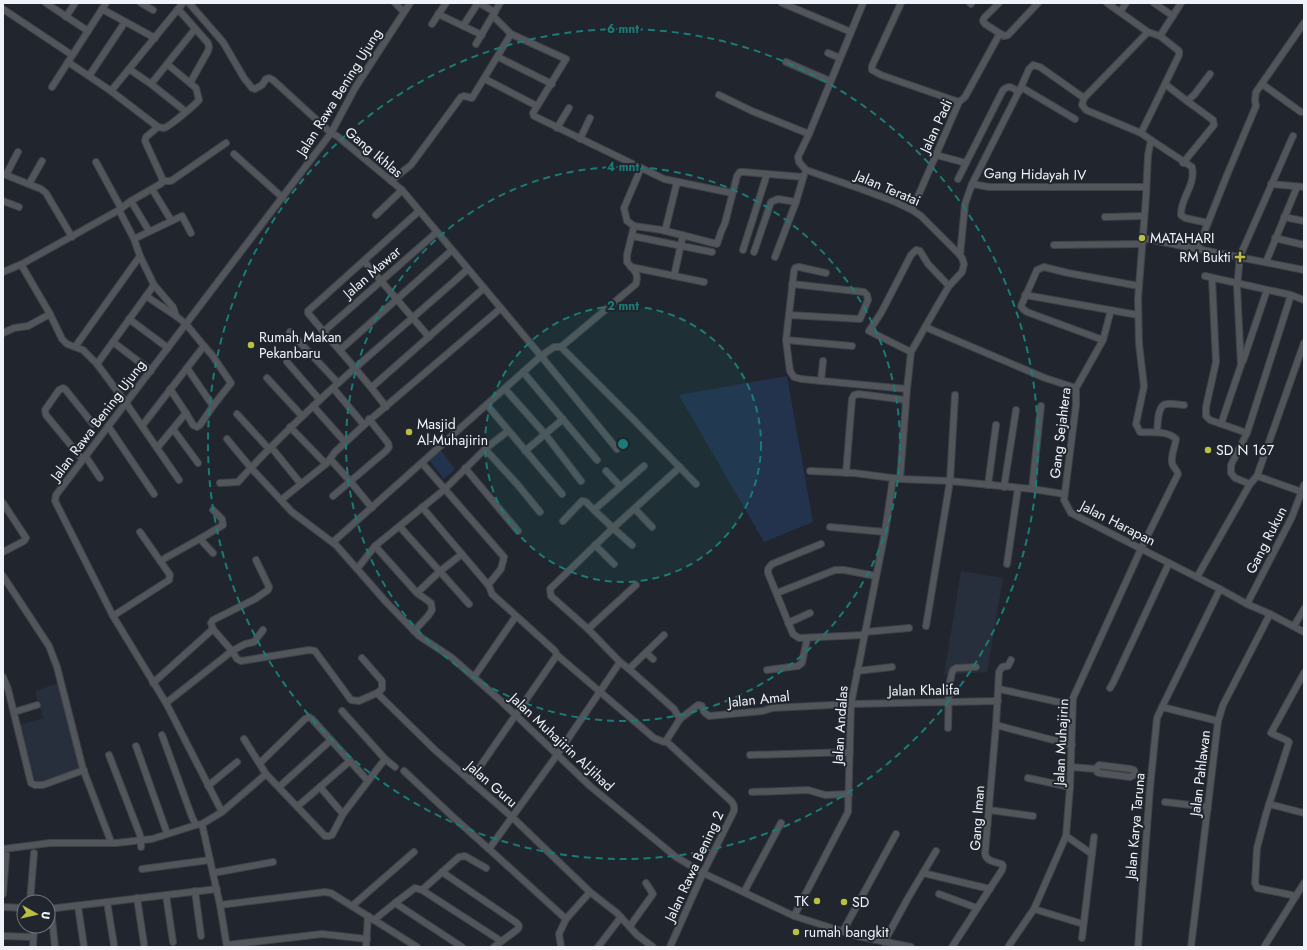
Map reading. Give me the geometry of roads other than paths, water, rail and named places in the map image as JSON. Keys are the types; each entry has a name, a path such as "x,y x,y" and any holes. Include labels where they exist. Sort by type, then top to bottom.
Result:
{"street":[{"path":"46,3 88,31"},
{"path":"66,17 75,3"},
{"path":"52,87 106,3"},
{"path":"141,3 153,10"},
{"path":"111,91 183,3"},
{"name":"Gang Ikhlas","path":"189,3 223,42 244,78 252,88 262,85 266,79 269,78 273,80 331,133 337,136 402,190 617,449"},
{"path":"395,3 404,12"},
{"name":"Jalan Rawa Bening Ujung","path":"222,812 166,703 113,616 55,501 56,495 331,133 355,88 410,3"},
{"path":"432,24 446,3"},
{"path":"463,26 478,3 494,14 511,34 566,58 552,84 533,113 534,116 664,179 732,193"},
{"path":"476,44 500,3"},
{"path":"782,3 851,32"},
{"path":"901,3 872,66 872,70 880,75 959,102"},
{"path":"999,3 984,18 983,21 985,24 1004,36 1008,35 1038,3"},
{"path":"1107,3 1148,32 1160,36 1180,51 1141,132"},
{"path":"1120,12 1126,3"},
{"path":"1154,3 1173,16"},
{"path":"1160,36 1181,3"},
{"path":"775,257 796,202 806,170 799,162 798,157 809,134 862,4"},
{"path":"3,9 72,55"},
{"path":"102,9 155,38"},
{"path":"178,9 208,43 209,47 190,82"},
{"path":"438,14 482,35"},
{"path":"89,76 125,22"},
{"path":"1198,248 1256,106 1256,92 1304,23"},
{"path":"151,84 195,29"},
{"path":"1148,32 1084,98 1082,105 1086,110 1141,132 1192,168 1194,175 1180,209 1181,215 1185,218 1208,223"},
{"path":"391,181 411,165 461,97 464,96 472,98 511,34"},
{"name":"Jalan Padi","path":"912,210 959,102 965,97 999,34"},
{"path":"828,52 840,58"},
{"path":"498,57 552,84"},
{"path":"68,62 111,91 158,127 162,128 169,125 195,105 199,100 196,88 167,64"},
{"path":"786,62 830,81"},
{"path":"972,184 1020,90 1029,69 1033,65 1040,67 1084,98"},
{"path":"129,69 186,111"},
{"path":"1187,101 1194,95 1210,74"},
{"path":"484,79 538,106"},
{"path":"1165,84 1213,120 1214,124 1183,163"},
{"path":"1262,84 1301,112"},
{"path":"958,179 1002,90 1007,86 1020,90 1075,119"},
{"path":"719,95 752,111 809,134"},
{"path":"557,128 568,108"},
{"path":"580,139 590,118"},
{"path":"158,127 146,137 145,140 162,181"},
{"path":"1241,364 1238,283 1240,256 1293,136"},
{"path":"1151,140 1148,155 1138,315 1139,344 1144,386 1136,424 1140,432 1157,432 1160,408 1166,404 1184,405"},
{"path":"3,272 22,264 120,209 162,183 162,181 171,181 226,143"},
{"path":"18,152 4,174 46,193 72,236"},
{"path":"234,154 282,198"},
{"path":"936,155 966,163"},
{"path":"29,184 42,161"},
{"path":"96,162 120,209 154,285 173,307 176,316"},
{"path":"641,168 624,208 627,221 634,226 665,231 717,244 725,223 736,176 740,172 803,177"},
{"name":"Jalan Teratai","path":"806,170 861,188 912,210 921,216 960,254"},
{"path":"743,250 767,174"},
{"path":"665,231 677,182"},
{"name":"Gang Hidayah IV","path":"960,254 965,204 972,184 989,187 1146,187"},
{"path":"1272,184 1304,187"},
{"path":"1266,262 1297,187"},
{"path":"152,189 171,220"},
{"path":"376,215 402,190"},
{"path":"754,252 771,202 778,199 796,202"},
{"path":"3,201 19,207"},
{"path":"131,201 149,231"},
{"path":"386,407 372,387 323,332 308,311 419,211"},
{"path":"134,239 182,216 192,233"},
{"path":"1105,217 1144,216"},
{"path":"1284,217 1303,219"},
{"path":"333,542 541,356 554,347 561,347 636,284 638,277 627,262 626,255 634,226"},
{"name":"Jalan Mawar","path":"323,332 437,232"},
{"path":"674,276 683,235"},
{"path":"632,236 712,252"},
{"path":"1276,238 1304,245"},
{"path":"1054,245 1142,241 1198,248 1304,270"},
{"path":"340,350 452,250"},
{"path":"911,352 869,331 881,313 911,255 916,250 920,251 928,264 949,286"},
{"path":"900,479 911,352 949,286 962,272 964,264 960,254"},
{"path":"75,347 140,256"},
{"path":"364,261 428,337"},
{"path":"22,264 62,338 67,344 83,350 97,364 179,480"},
{"path":"631,267 704,282"},
{"path":"826,273 799,267 795,268 794,271 786,340 790,371 794,377 801,379 907,389"},
{"path":"1103,340 1027,312 1023,309 1021,306 1037,270 1040,268 1139,286"},
{"path":"220,483 238,482 290,427 354,368 468,269"},
{"path":"1205,276 1268,290 1304,300"},
{"path":"1212,278 1216,362 1206,407 1206,416 1210,420 1247,433"},
{"path":"789,315 860,319 868,300 867,295 864,292 792,284"},
{"path":"97,364 154,285"},
{"path":"372,387 484,288"},
{"path":"1221,424 1268,290"},
{"path":"1026,295 1138,315"},
{"path":"146,296 186,324 212,355 231,383 197,427 193,426 170,389"},
{"path":"1250,484 1234,478 1231,473 1231,465 1247,433 1291,296"},
{"path":"281,500 328,462 335,452 369,419 386,407 501,308"},
{"name":"Gang Sejahtera","path":"1064,494 1076,406 1076,388 1103,340 1111,310"},
{"path":"3,333 14,328 28,326 50,314"},
{"path":"129,319 168,348"},
{"path":"925,327 1045,378 1076,388"},
{"path":"290,332 338,383"},
{"path":"786,340 852,346"},
{"path":"113,342 151,371"},
{"path":"1197,577 1250,484 1257,476 1304,342"},
{"path":"142,426 204,346"},
{"path":"561,347 696,484"},
{"path":"822,381 823,361"},
{"path":"287,362 320,400"},
{"path":"187,368 213,406"},
{"path":"523,372 597,460"},
{"path":"267,378 302,416"},
{"path":"93,424 63,388 59,390 45,410 46,415 100,478"},
{"path":"333,388 364,425"},
{"path":"505,389 545,434 581,481"},
{"path":"846,473 852,399 854,395 859,394 906,400"},
{"path":"926,626 950,481 955,395"},
{"path":"487,405 562,494"},
{"path":"313,406 345,442"},
{"path":"1032,489 1041,406"},
{"path":"1004,486 1016,410"},
{"path":"157,448 186,413"},
{"path":"238,414 301,484"},
{"path":"333,496 389,447 388,443 369,419"},
{"path":"526,451 563,419"},
{"path":"988,485 996,425"},
{"path":"108,426 154,494"},
{"path":"290,427 350,481 372,508"},
{"path":"173,429 198,463"},
{"path":"357,569 375,546 445,489 485,449 508,431"},
{"name":"Jalan Muhajirin","path":"1008,947 1034,909 1066,836 1072,745 1072,698 1141,549 1178,474 1178,471 1172,465 1176,439 1173,436 1157,432"},
{"name":"Jalan Muhajirin Al-Jihad","path":"227,439 251,468 292,512 333,542 387,603 419,636 451,657 590,786 676,857 703,873 794,916 857,936 911,947"},
{"path":"485,449 540,512"},
{"path":"422,463 504,557 501,569 488,585"},
{"path":"594,510 644,466"},
{"path":"422,507 488,585 492,594 555,651 557,655 654,738 664,742 680,719 674,709 629,668 620,662 588,629 551,596 550,589 613,528 680,467"},
{"path":"466,468 518,531"},
{"path":"606,471 620,486"},
{"name":"Jalan Harapan","path":"810,471 900,479 950,481 1032,489 1064,494 1064,500 1070,513 1197,577 1246,604 1270,614 1304,632"},
{"path":"1257,476 1302,492"},
{"name":"Jalan Andalas","path":"794,916 848,812 851,704 893,478"},
{"name":"Gang Rukun","path":"1246,604 1292,517 1304,485"},
{"path":"1006,564 1018,488"},
{"path":"563,521 582,501 586,502 632,545"},
{"path":"3,504 26,538 24,541 3,552"},
{"path":"634,509 652,527"},
{"path":"160,561 223,525 222,519 213,510"},
{"path":"400,527 469,604"},
{"path":"830,527 884,532"},
{"path":"113,616 169,580 170,575 140,532"},
{"path":"200,539 213,553"},
{"path":"821,544 772,564 768,569 768,573 788,623 796,636 799,638 807,638 864,634 909,628"},
{"path":"595,545 614,564"},
{"path":"375,546 417,593 431,603 432,610 414,631"},
{"path":"417,593 439,572 462,554"},
{"path":"256,560 269,587 268,590 256,599 213,620 211,623 213,629 238,659 241,660 309,650 315,651 352,700 360,701 382,689 382,682 362,658"},
{"path":"1110,688 1169,563"},
{"path":"777,593 834,570 844,570 876,576"},
{"path":"3,576 49,646 58,667 84,770 111,842"},
{"path":"588,629 636,585"},
{"name":"Jalan Karya Taruna","path":"1138,947 1157,718 1220,589"},
{"path":"1294,626 1304,609"},
{"path":"788,623 810,613"},
{"name":"Jalan Pahlawan","path":"1190,947 1218,721 1223,705 1270,614"},
{"path":"474,677 516,616"},
{"path":"153,683 213,629"},
{"path":"166,703 232,651 245,644 254,642 263,630"},
{"path":"629,668 664,635"},
{"path":"767,670 798,666 802,663 807,638"},
{"path":"646,653 653,659"},
{"path":"470,781 557,655"},
{"name":"Gang Iman","path":"952,947 1002,870 1003,866 1002,864 986,858 985,854 1000,669 1008,666 1011,660"},
{"path":"489,849 557,755 620,662"},
{"path":"857,671 892,667"},
{"path":"948,728 951,675 953,670 956,668 976,667"},
{"path":"1296,896 1257,888 1257,848 1289,741 1271,732 1304,673"},
{"path":"3,677 14,712 31,783 33,785 43,785 84,770"},
{"path":"999,689 1072,705"},
{"name":"Jalan Guru","path":"377,693 435,750 512,817 590,892 621,917 653,947"},
{"path":"3,703 11,701"},
{"name":"Jalan Khalifa","path":"851,704 998,701"},
{"name":"Jalan Amal","path":"680,719 698,705 702,706 704,712 709,716 763,711 772,708 851,704"},
{"path":"14,712 37,705"},
{"path":"1162,707 1218,721"},
{"path":"342,711 385,759 395,767"},
{"path":"260,763 305,719 309,717 312,718 368,781"},
{"path":"996,725 1072,745"},
{"path":"162,735 192,816 199,824 217,889 227,946 322,934 367,939"},
{"path":"244,739 266,774 298,806 324,836 332,835 344,814 385,759"},
{"path":"279,787 331,740"},
{"name":"Jalan Rawa Bening 2","path":"666,741 732,802 734,806 734,811 703,873 670,947"},
{"path":"136,746 167,833"},
{"path":"750,755 850,752"},
{"path":"109,755 141,840 141,847"},
{"path":"298,806 350,761"},
{"path":"208,786 236,762"},
{"path":"1071,767 1096,769 1099,773 1130,777 1135,773 1134,770 1131,769 1099,765 1096,769"},
{"path":"404,770 452,816 566,919"},
{"path":"3,894 4,852 50,843 111,842 152,839 199,824 222,812 266,774"},
{"path":"1028,778 1070,787"},
{"path":"320,787 344,814"},
{"path":"752,792 808,790 825,795 849,794"},
{"path":"1165,802 1208,807"},
{"path":"1269,804 1304,813"},
{"path":"989,810 1033,816"},
{"path":"744,892 781,823"},
{"path":"843,931 896,834"},
{"path":"1066,836 1092,854"},
{"path":"1082,938 1094,837"},
{"path":"884,942 936,851"},
{"path":"352,906 414,852"},
{"path":"31,894 34,853"},
{"path":"422,890 462,856 465,856 486,868"},
{"path":"142,869 210,860"},
{"path":"213,872 273,862"},
{"path":"442,872 517,923 518,929 494,947"},
{"path":"923,873 990,888"},
{"path":"630,926 652,894 646,883"},
{"path":"1264,947 1304,883"},
{"path":"374,920 415,888 422,890 501,942"},
{"path":"56,908 217,889"},
{"path":"195,892 201,936"},
{"path":"220,905 325,892 331,893 417,947"},
{"path":"561,947 559,934 566,919 590,892"},
{"path":"938,894 977,908"},
{"path":"166,895 172,942"},
{"path":"137,898 144,944"},
{"path":"107,902 114,945"},
{"path":"395,903 462,947"},
{"path":"78,906 84,947"},
{"path":"3,907 16,908"},
{"path":"1034,909 1083,924"},
{"path":"366,947 368,916"},
{"path":"598,947 621,917"},
{"path":"33,934 33,947"},
{"path":"53,934 55,947"},
{"path":"3,936 33,937"}],"place":[{"name":"MATAHARI","path":"1142,238"},
{"name":"RM Bukti","path":"1240,257"},
{"name":"Rumah Makan Pekanbaru","path":"251,345"},
{"name":"Masjid Al-Muhajirin","path":"409,432"},
{"name":"SD N 167","path":"1208,450"},
{"name":"TK","path":"817,901"},
{"name":"SD","path":"844,902"},
{"name":"rumah bangkit","path":"796,932"}]}
